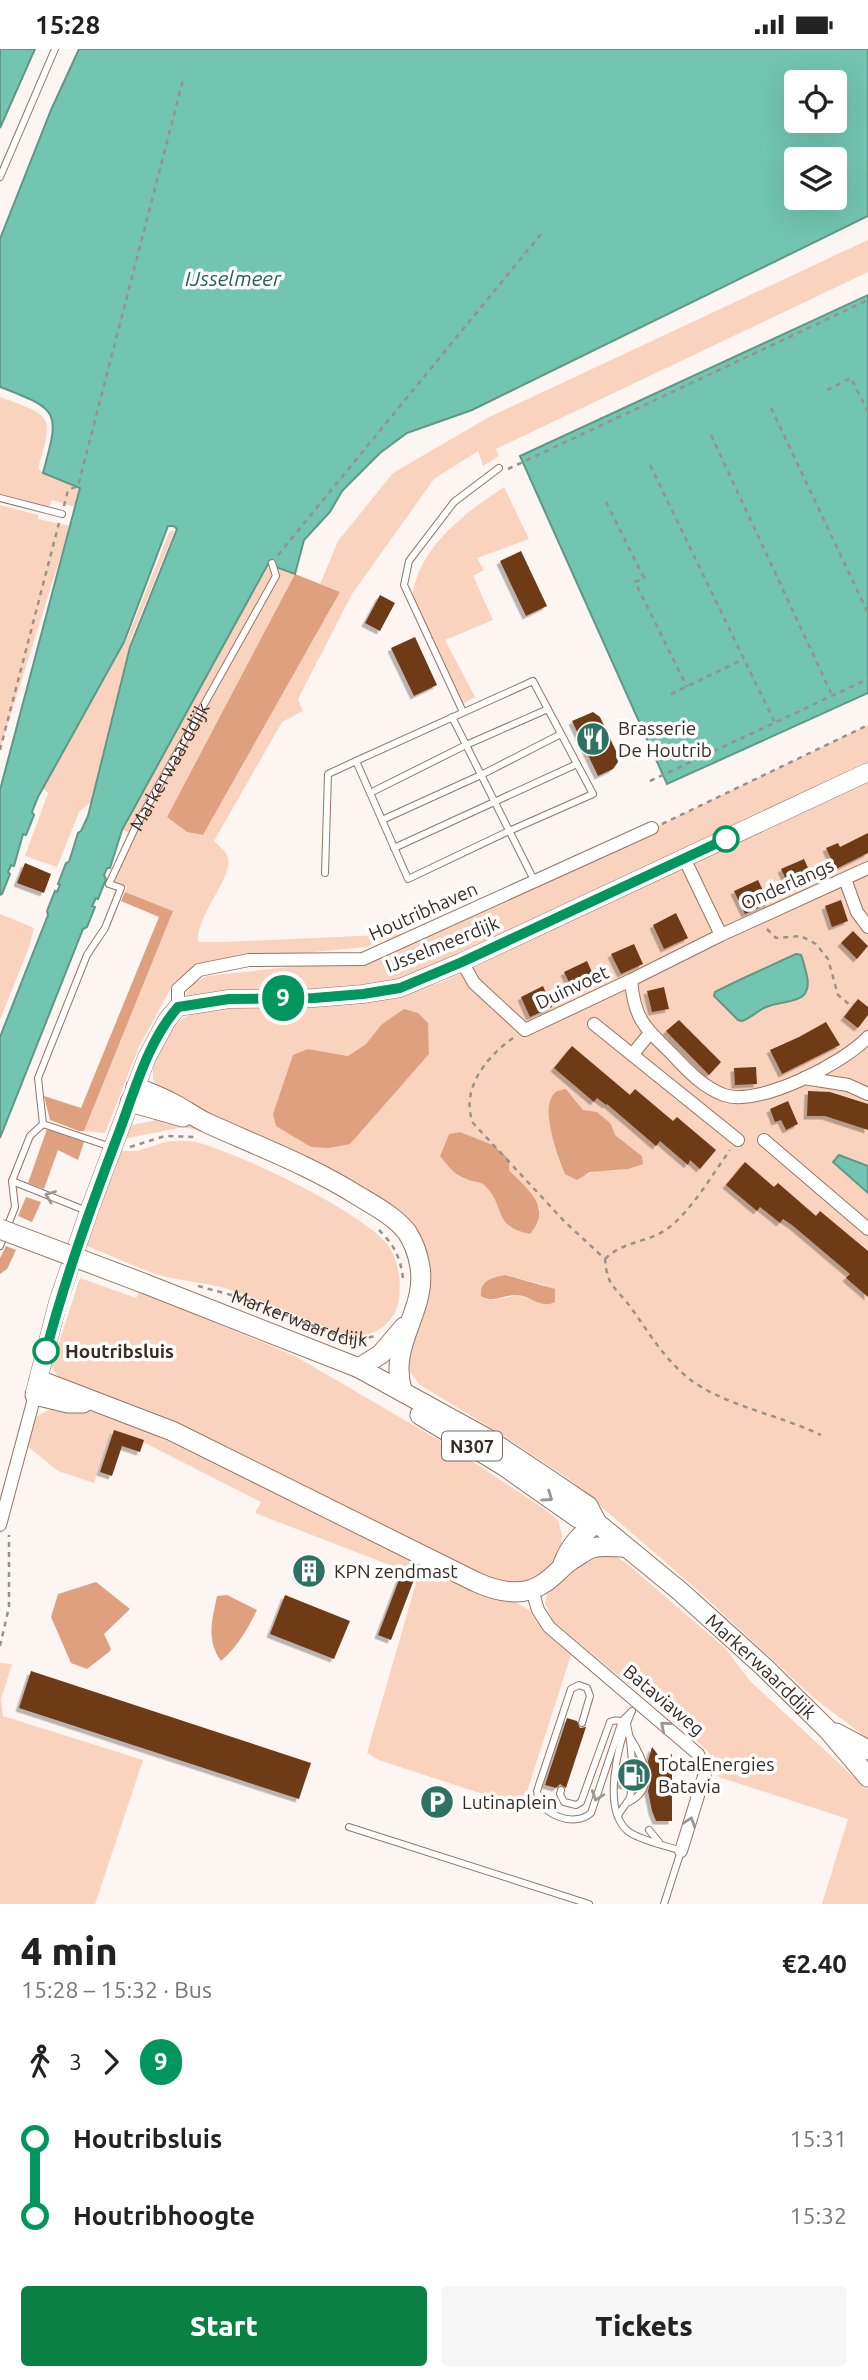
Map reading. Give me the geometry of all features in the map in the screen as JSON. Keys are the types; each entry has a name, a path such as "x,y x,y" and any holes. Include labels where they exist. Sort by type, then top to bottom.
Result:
{"main road":[{"path":"133,1095 166,1114 202,1129 291,1158 394,1219 407,1233 416,1248 421,1283 418,1302 398,1364 402,1390"},
{"name":"Markerwaarddijk","path":"0,1229 359,1368 488,1439 588,1506 597,1523 681,1592 828,1730 868,1777"},
{"path":"359,1368 381,1354 410,1320"},
{"name":"Markerwaarddijk","path":"272,1335 448,1431 578,1518 597,1523"},
{"path":"36,1388 69,1390 95,1403 172,1431 487,1587 506,1592 532,1590 543,1584 563,1565 594,1548 624,1547"},
{"path":"563,1565 568,1551 576,1541 597,1523"},
{"name":"Markerwaarddijk","path":"828,1730 868,1750"}],"street":[{"name":"IJsselmeerdijk","path":"178,1007 229,999 314,998 400,988 462,962 868,772"},
{"name":"Houtribhaven","path":"178,1007 178,989 198,970 248,960 363,959 652,828"},
{"path":"684,858 721,935"},
{"name":"Onderlangs","path":"631,980 721,935 868,868"},
{"path":"845,879 857,912 868,927"},
{"name":"Duinvoet","path":"462,962 474,983 525,1030 631,980 633,1005 650,1033 702,1084 735,1098 761,1095 804,1078 845,1056 868,1037"},
{"path":"5,1528 58,1302 147,1057 167,1020 178,1007"},
{"path":"594,1024 738,1140"},
{"path":"632,1055 650,1033"},
{"path":"804,1078 848,1085 868,1094"},
{"path":"764,1140 868,1229"},
{"name":"Bataviaweg","path":"532,1590 538,1610 549,1626 634,1707 698,1754 705,1773 681,1851"}],"lane":[{"path":"0,177 55,49"},
{"path":"463,712 404,585 410,561 454,502 502,469"},
{"path":"0,498 62,514"},
{"name":"Markerwaarddijk","path":"43,1123 38,1078 87,955 106,928 121,888 110,884 135,828 276,576 272,563"},
{"path":"325,873 328,774 356,761 463,712 533,681 593,794 408,879 356,761"},
{"path":"370,793 466,745 548,709"},
{"path":"452,717 535,882"},
{"path":"382,820 481,775 561,734"},
{"path":"394,848 577,764"},
{"path":"0,1246 15,1207 12,1181 30,1136 43,1123 113,1147"},
{"path":"12,1181 89,1212"},
{"path":"582,1723 590,1696 587,1688 579,1685 571,1689 537,1791 538,1801 544,1809 575,1820 584,1819 592,1813 624,1723 634,1707"},
{"path":"561,1790 559,1794 564,1802 576,1805 581,1802 610,1722 615,1720 624,1723 645,1764 641,1804"},
{"path":"624,1723 616,1761 617,1817 630,1833 681,1851"},
{"path":"617,1817 627,1803 631,1788 629,1735"},
{"path":"627,1803 643,1791"},
{"path":"349,1827 589,1904"},
{"path":"649,1831 663,1845"},
{"name":"Bataviaweg","path":"664,1904 681,1851"}],"path":[{"path":"0,750 68,489 79,486 184,76"},
{"path":"272,563 541,234"},
{"path":"502,469 868,300"},
{"path":"827,390 851,379 868,412"},
{"path":"771,408 868,613"},
{"path":"711,435 832,695"},
{"path":"650,465 775,723"},
{"path":"606,502 643,578 635,582 687,687"},
{"path":"671,694 744,659"},
{"path":"650,781 868,679"},
{"path":"652,828 868,725"},
{"path":"759,918 776,938 801,936 821,949 831,967 838,995 852,1006"},
{"path":"525,1030 497,1050 483,1068 473,1087 468,1111 473,1123 565,1222 605,1259 609,1283 629,1304 666,1356 688,1378 731,1402 796,1423 821,1435"},
{"path":"113,1147 129,1147 202,1129"},
{"path":"605,1259 614,1250 666,1230 690,1205 738,1140"},
{"path":"377,1228 394,1245 403,1282"},
{"name":"Markerwaarddijk","path":"192,1284 242,1298 342,1337 363,1339 378,1335"},
{"path":"0,1646 9,1607 5,1528"}],"shaded area":[{"path":"868,240 868,272 496,449 499,456 483,466 478,451 434,479 352,594 298,699 303,711 282,722 214,841 227,855 228,866 203,920 198,942 403,934 365,947 196,966 174,982 139,1047 105,1133 84,1131 173,911 125,892 127,887 113,881 134,834 122,830 268,563 295,574 167,817 187,832 203,835 340,592 320,584 338,541 393,473 489,417"},
{"path":"0,397 30,409 44,419 46,437 38,468 43,473 80,488 75,507 52,500 49,507 0,494"},
{"path":"504,487 529,539 477,558 484,570 473,576 493,620 445,640 475,697 462,704 412,598 416,579 434,547 459,520"},
{"path":"0,505 38,515 38,519 70,526 0,749"},
{"path":"173,530 131,639 91,802 79,812 57,867 25,856 48,793 43,788 127,639 169,533"},
{"path":"295,574 340,592 203,835 187,832 167,817"},
{"path":"868,725 868,765 402,980 371,988 183,1000 193,984 207,976 372,958 468,917"},
{"path":"868,778 868,1739 814,1698 695,1588 573,1482 419,1384 410,1372 408,1360 425,1311 431,1282 426,1250 417,1231 321,1164 168,1098 159,1091 153,1079 153,1063 165,1035 183,1018 213,1005 371,1001 440,983","holes":["784,960 803,960 805,969 788,1002 766,1007 742,1021 714,996 719,990","381,1025 311,1147 308,1049 348,1056 366,1044","566,1089 583,1110 611,1124 615,1135 642,1156 632,1166 623,1170 597,1171 587,1175 565,1174 553,1137 550,1099","460,1132 493,1145 509,1159 509,1170 530,1192 540,1209 530,1234 510,1225 487,1188 479,1182 457,1175 440,1156 449,1134","505,1275 545,1285 542,1304 518,1295 494,1300 484,1299"]},
{"path":"125,892 173,911 84,1131 79,1131 50,1120 44,1096 81,1108 159,917 121,901"},
{"path":"0,914 34,928 0,1020"},
{"path":"404,1009 418,1013 428,1023 429,1054 350,1144 329,1148 311,1147 276,1126 273,1114 293,1055 308,1049 348,1056 366,1044 381,1025"},
{"path":"566,1089 583,1110 597,1112 611,1124 615,1135 642,1156 643,1164 628,1169 590,1172 577,1180 565,1174 551,1131 549,1108 551,1098 556,1092"},
{"path":"161,1119 178,1121 217,1134 184,1127 123,1139 128,1126"},
{"path":"47,1129 84,1142 78,1160 58,1150 44,1189 28,1183"},
{"path":"460,1132 493,1145 509,1159 509,1170 530,1192 538,1207 539,1215 530,1234 510,1226 484,1185 456,1174 440,1156 449,1134"},
{"path":"169,1141 196,1142 240,1158 330,1202 377,1234 390,1248 399,1278 398,1303 390,1320 371,1333 347,1334 234,1291 156,1274 87,1246 119,1151 137,1151"},
{"path":"26,1197 41,1202 32,1222 18,1216"},
{"path":"6,1246 16,1250 7,1269 0,1274 0,1258"},
{"path":"505,1275 555,1289 555,1302 545,1304 518,1295 495,1299 481,1296 485,1283"},
{"path":"80,1278 136,1298 140,1291 295,1356 449,1446 558,1520 562,1535 561,1549 555,1562 541,1575 526,1581 512,1584 491,1579 65,1385 51,1367"},
{"path":"53,1408 90,1411 145,1430 485,1596 515,1602 529,1610 544,1632 571,1655 522,1807 379,1760 367,1753 418,1576 255,1513 261,1502 145,1443 111,1433 94,1483 58,1471 25,1444 32,1419"},
{"path":"612,1554 724,1647 751,1682 868,1790 868,1904 822,1904 848,1819 719,1777 708,1752 700,1744 553,1621 545,1604 548,1588 587,1558"},
{"path":"96,1582 130,1609 104,1634 111,1649 109,1652 87,1669 71,1663 51,1617 58,1594"},
{"path":"227,1595 257,1610 242,1637 221,1661 213,1645 212,1622 217,1596"},
{"path":"0,1663 12,1664 1,1699 3,1716 143,1760 95,1904 0,1904"}],"water":[{"path":"0,49 35,49 0,128"},
{"name":"IJsselmeer","path":"79,49 868,49 868,216 472,410 407,433 380,453 342,491 330,512 304,540 295,574 268,564 122,830 110,868 107,868 104,875 106,879 98,899 96,898 92,906 95,907 87,927 83,929 0,1138 0,1037 48,915 47,911 60,885 58,884 66,863 69,862 78,833 88,816 130,647 177,529 168,526 124,642 38,797 32,812 34,815 26,835 23,834 14,866 11,865 8,872 10,874 0,895 0,790 80,488 43,473 52,437 50,415 34,401 0,387 0,239 51,110"},
{"path":"868,295 868,693 667,784 520,456"},
{"path":"796,954 801,955 808,986 806,992 796,1000 766,1007 742,1021 714,996 715,992"},
{"path":"839,1155 868,1166 868,1193 833,1162"}],"building":[{"path":"521,551 547,606 526,616 500,561"},
{"path":"380,595 395,603 380,631 365,623"},
{"path":"415,637 437,685 414,696 391,648"},
{"path":"593,712 600,717 616,751 618,762 613,769 598,776 572,721"},
{"path":"868,833 868,853 836,869 826,848 838,843 840,847"},
{"path":"804,859 813,879 791,890 781,869"},
{"path":"25,863 51,874 44,893 17,883"},
{"path":"758,880 769,903 745,914 734,891"},
{"path":"841,900 848,921 832,927 825,906"},
{"path":"676,913 688,938 664,949 653,925"},
{"path":"853,931 868,946 857,959 841,943"},
{"path":"634,944 643,964 621,974 611,954"},
{"path":"587,961 596,981 574,992 564,972"},
{"path":"543,986 552,1007 530,1017 521,997"},
{"path":"664,987 669,1009 652,1012 647,991"},
{"path":"858,999 868,1007 868,1015 858,1028 844,1017"},
{"path":"679,1020 721,1062 709,1075 666,1031"},
{"path":"826,1022 840,1045 782,1074 770,1050"},
{"path":"572,1046 630,1095 635,1089 673,1121 677,1117 716,1150 700,1169 690,1160 688,1165 660,1141 656,1146 607,1104 597,1098 594,1102 554,1068"},
{"path":"756,1067 757,1084 735,1085 734,1068"},
{"path":"808,1091 830,1092 868,1104 868,1130 825,1116 807,1116"},
{"path":"788,1101 798,1124 786,1130 781,1120 775,1122 770,1109"},
{"path":"745,1162 774,1187 778,1183 816,1216 820,1211 868,1251 868,1297 846,1278 850,1274 792,1225 783,1219 780,1223 760,1207 757,1211 726,1185"},
{"path":"114,1430 144,1440 140,1452 122,1446 112,1476 100,1472"},
{"name":"KPN zendmast","path":"303,1558 321,1565 314,1583 296,1576"},
{"path":"402,1572 415,1577 391,1640 378,1635"},
{"path":"285,1595 350,1621 334,1659 270,1634"},
{"path":"31,1671 311,1763 299,1799 19,1708"},
{"path":"567,1718 577,1721 580,1728 586,1727 566,1788 560,1784 556,1788 545,1785"},
{"path":"652,1747 663,1761 672,1754 672,1821 656,1821 652,1811 648,1791 651,1780 648,1761"},
{"path":"626,1765 626,1786 620,1785 622,1766"}],"bus line":[{"name":"9","path":"46,1351 58,1302 147,1057 167,1020 178,1007 229,999 314,998 400,988 462,962 726,839"}],"place":[{"name":"Brasserie De Houtrib","path":"593,739"},
{"name":"Houtribsluis","path":"46,1351"},
{"name":"KPN zendmast","path":"309,1571"},
{"name":"TotalEnergies Batavia","path":"634,1775"},
{"name":"Lutinaplein","path":"437,1802"}]}
